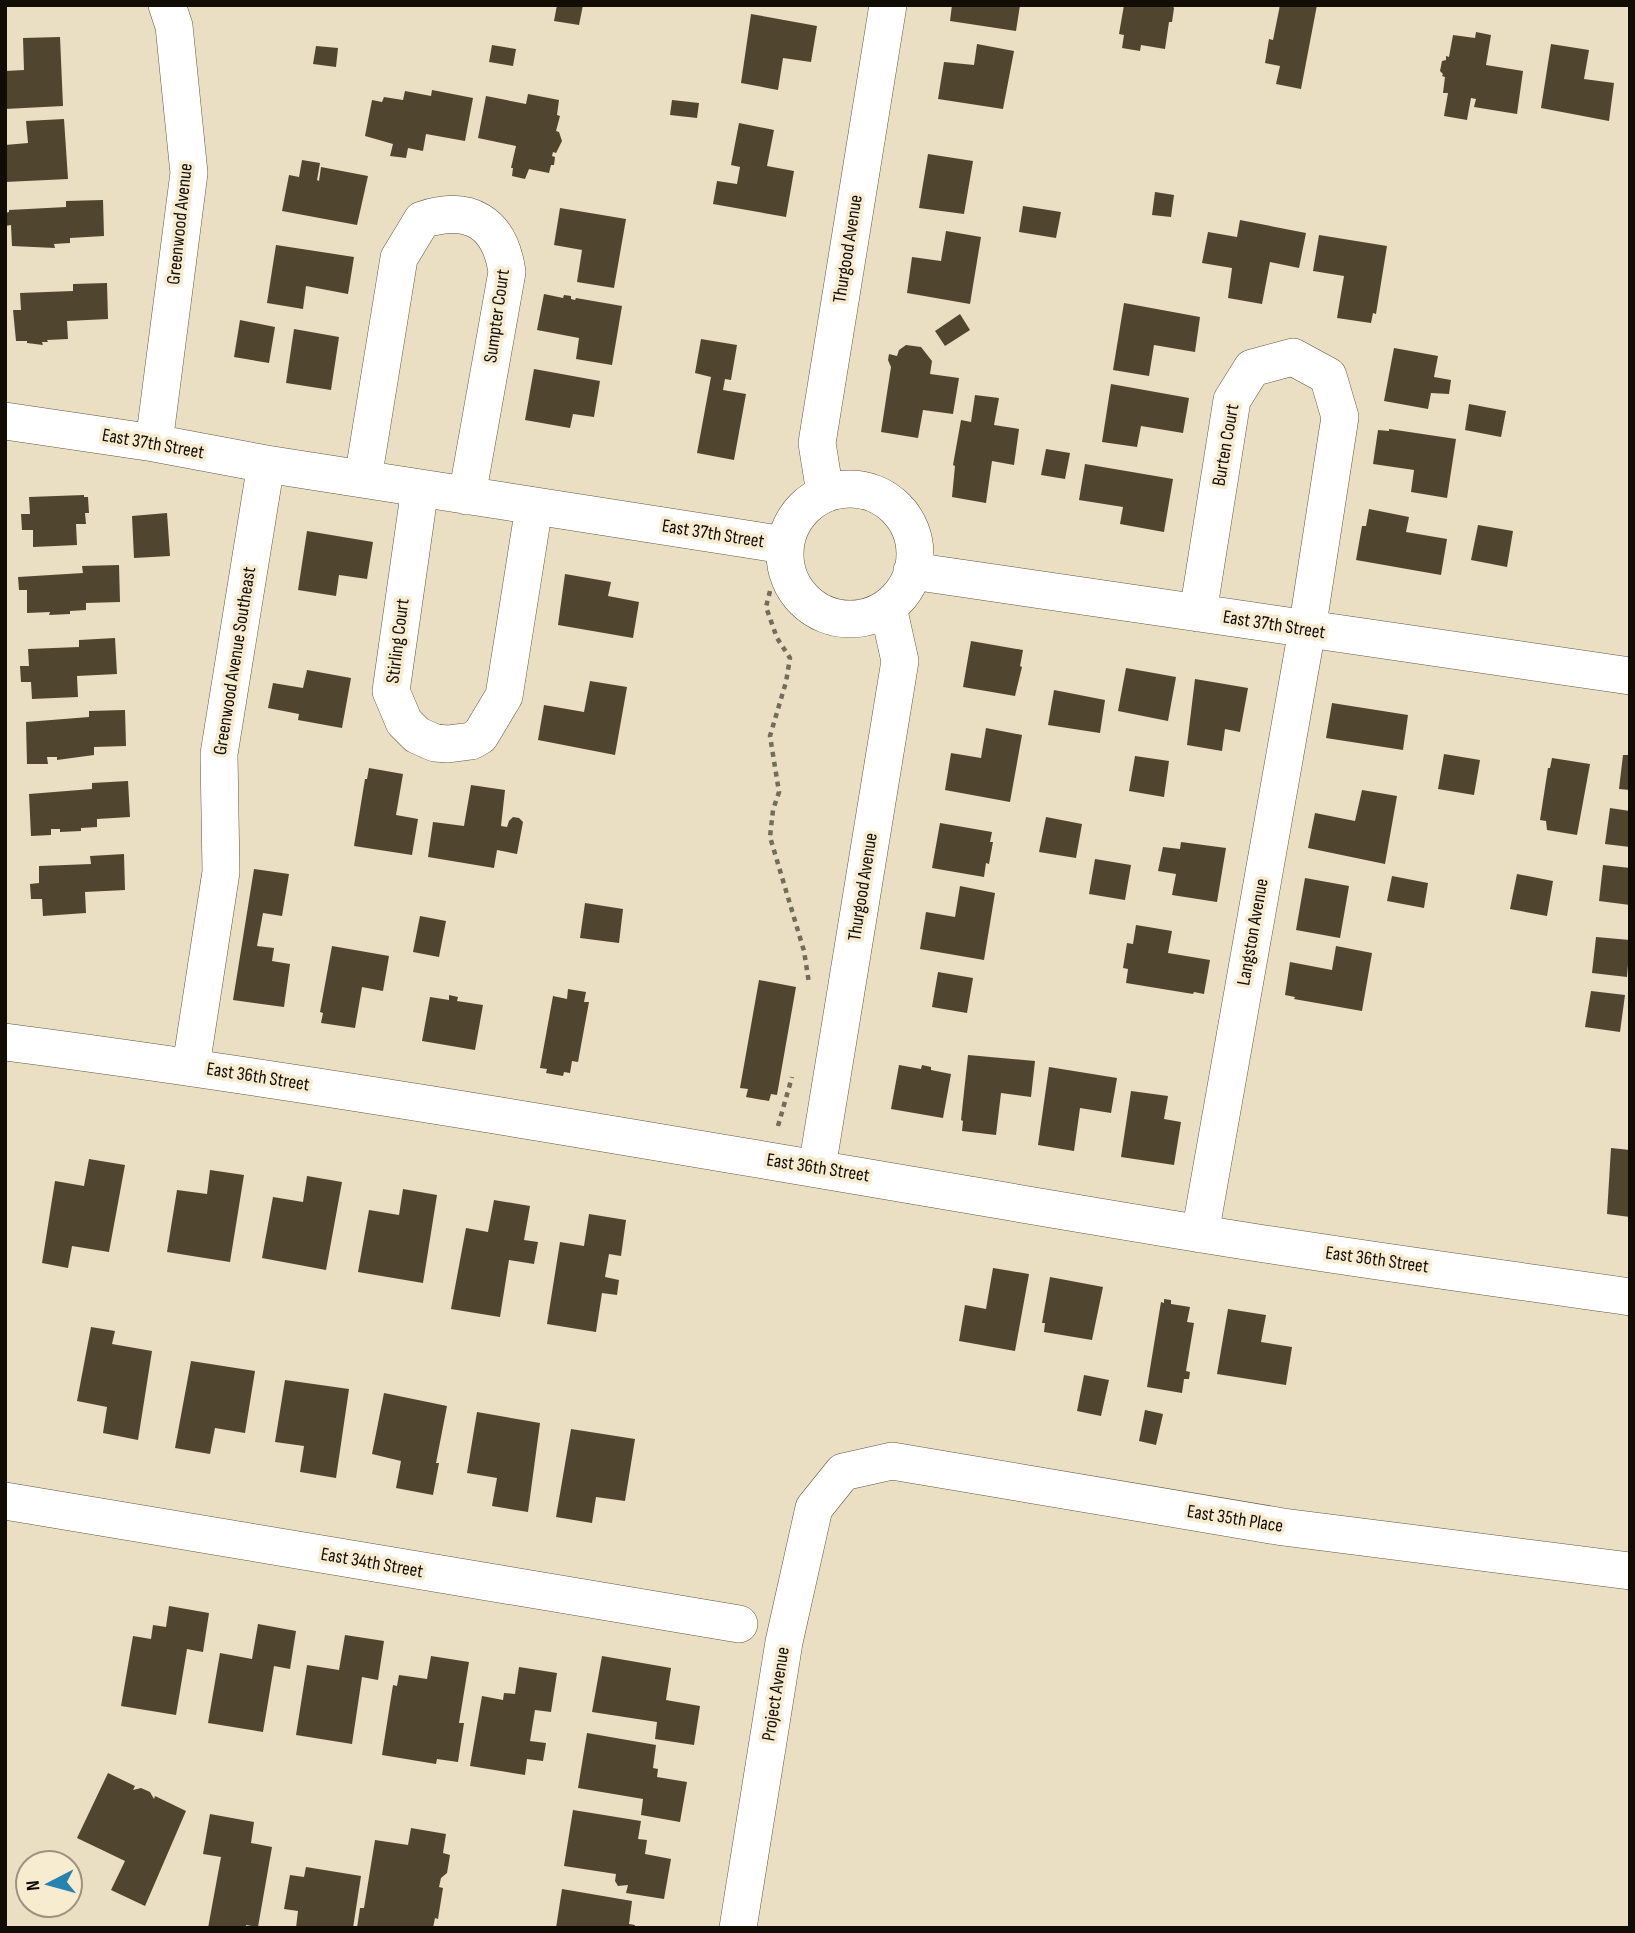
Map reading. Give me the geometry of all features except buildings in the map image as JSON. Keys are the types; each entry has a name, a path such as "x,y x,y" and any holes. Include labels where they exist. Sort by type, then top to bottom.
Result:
{"street":[{"name":"Greenwood Avenue","path":"154,443 189,173 174,26 167,5"},
{"name":"Thurgood Avenue","path":"825,493 817,443 888,5"},
{"name":"Sumpter Court","path":"363,479 399,258 422,220 441,213 463,216 482,220 496,237 504,253 507,272 467,496"},
{"name":"Burten Court","path":"1198,613 1232,400 1252,368 1293,357 1328,376 1340,417 1307,630"},
{"name":"East 37th Street","path":"5,421 786,545 797,514 825,493"},
{"name":"Greenwood Avenue Southeast","path":"191,1066 221,872 219,754 266,464"},
{"name":"Stirling Court","path":"420,488 391,691 404,722 417,735 435,743 471,741 480,736 504,696 534,506"},
{"path":"786,545 785,561 790,579 808,607 822,616 839,620 873,616 900,597 912,571 914,547 911,531 891,503 877,494 861,490 843,489 825,493"},
{"name":"East 37th Street","path":"912,571 1630,676"},
{"name":"Thurgood Avenue","path":"817,1168 900,662 888,607"},
{"name":"Langston Avenue","path":"1200,1234 1307,630"},
{"name":"East 36th Street","path":"5,1042 191,1066 817,1168 1200,1234 1630,1297"},
{"name":"East 35th Place","path":"843,1472 892,1461 1300,1529 1630,1571"},
{"name":"Project Avenue","path":"738,1928 784,1642 814,1508 843,1472"},
{"name":"East 34th Street","path":"5,1501 739,1624"}],"path":[{"path":"770,591 766,607 777,638 790,658 770,736 779,792 773,810 770,837 803,951 809,985"},
{"path":"778,1126 793,1074"}]}
